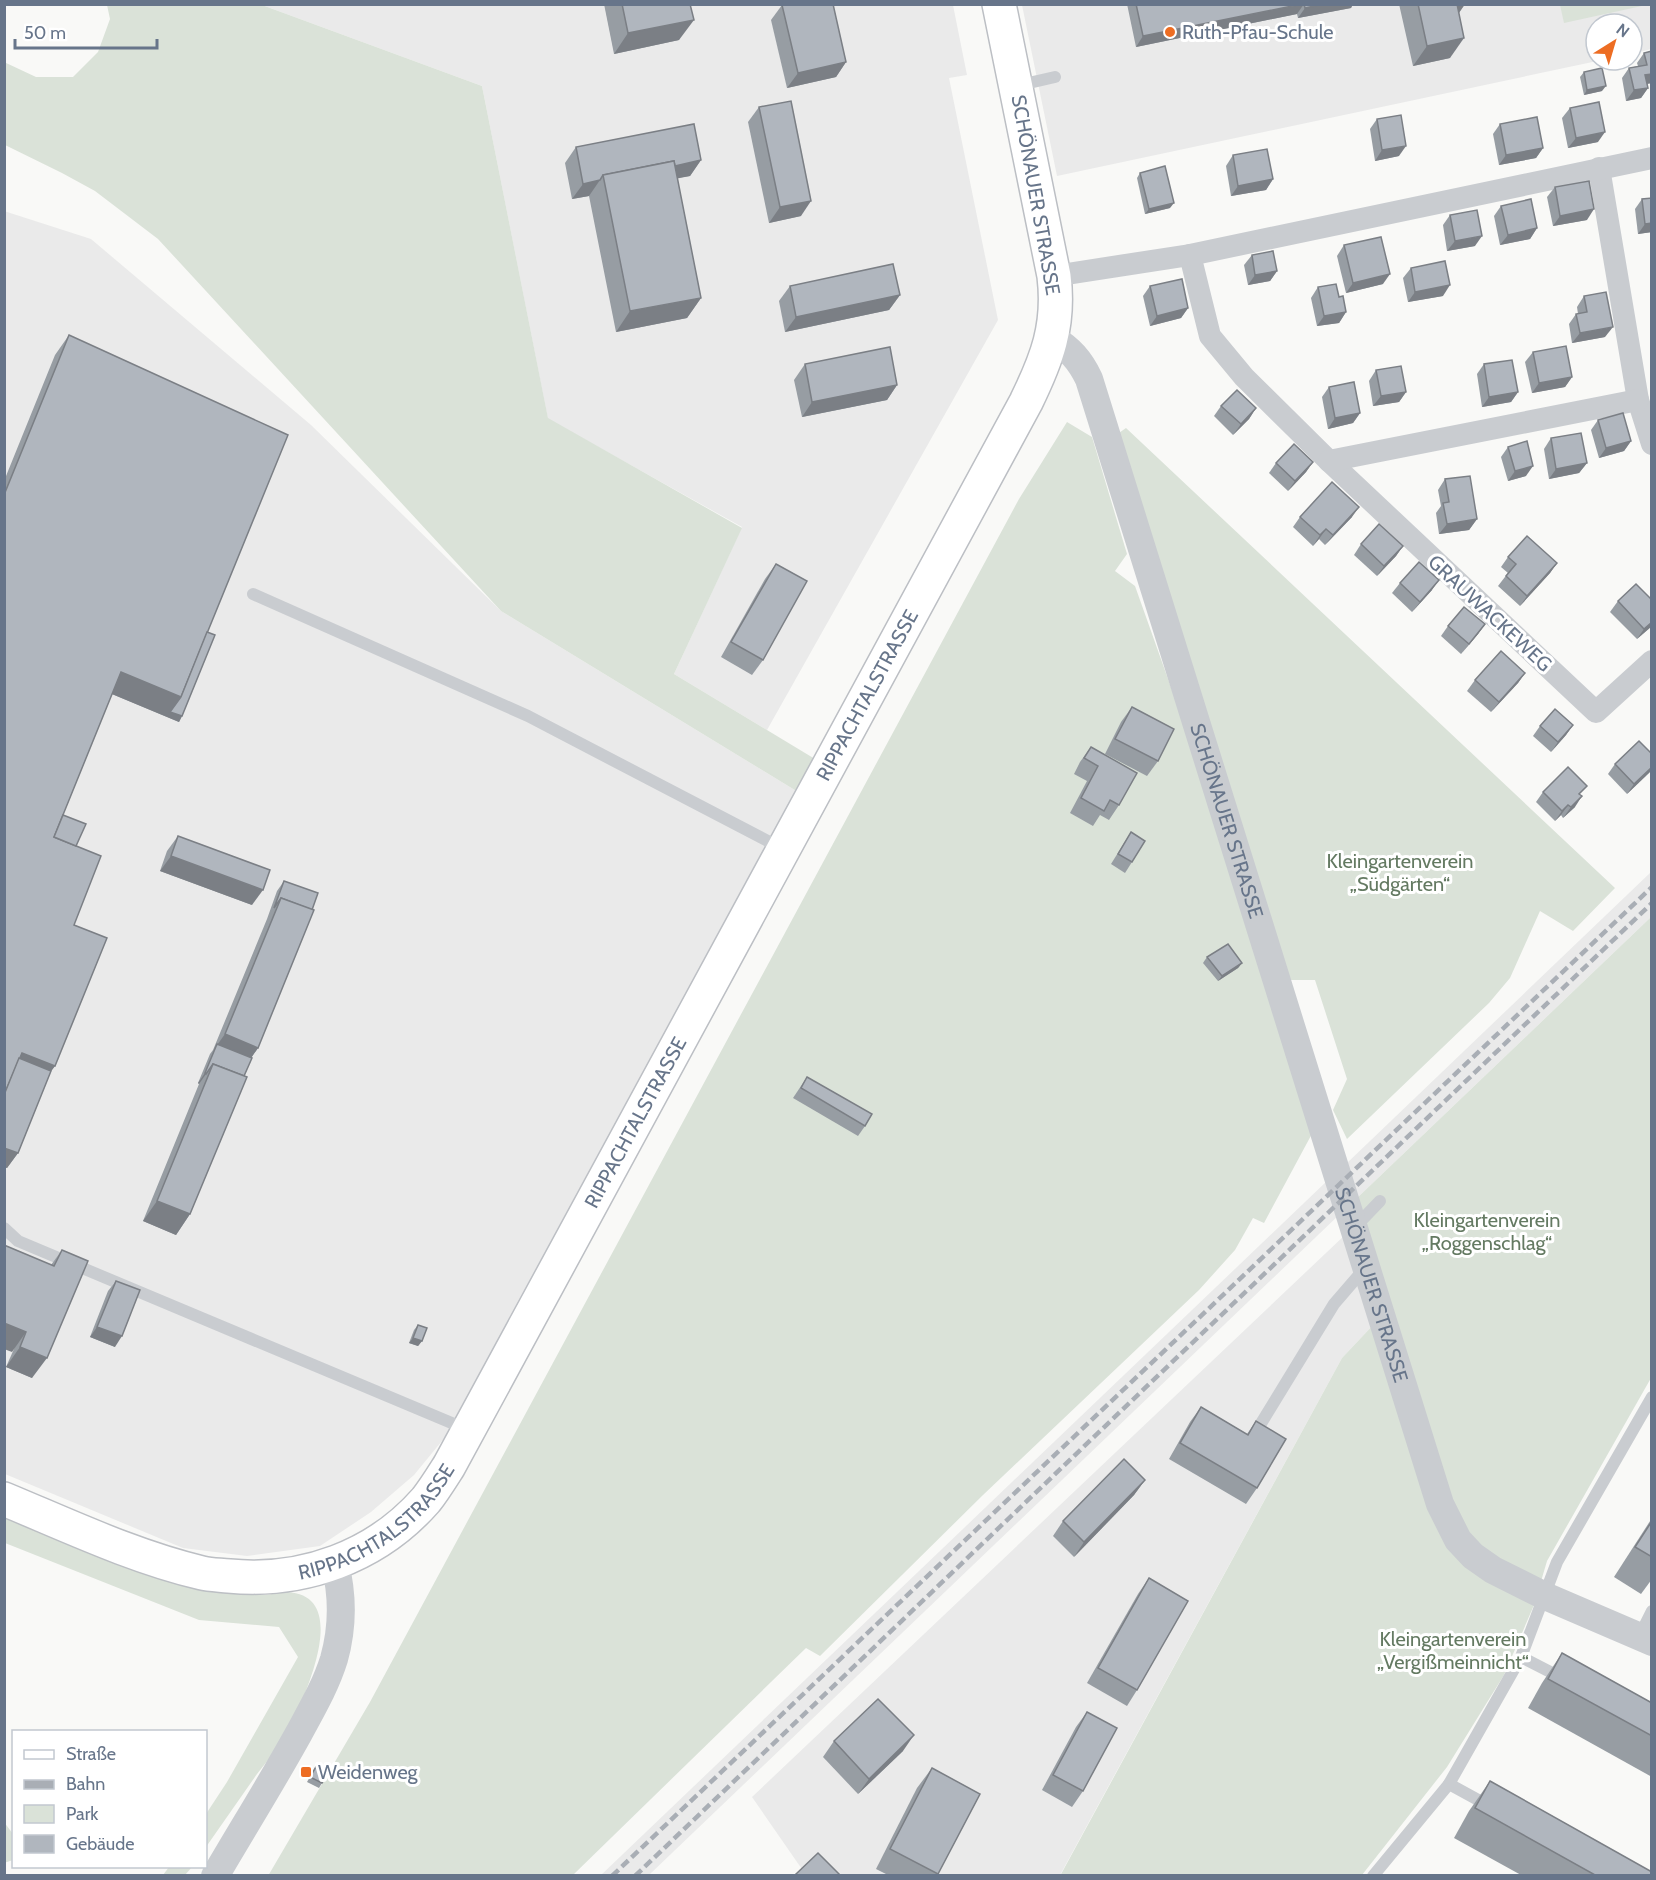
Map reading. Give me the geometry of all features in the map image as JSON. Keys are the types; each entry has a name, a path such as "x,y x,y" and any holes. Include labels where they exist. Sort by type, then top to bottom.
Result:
{"main road":[{"name":"SCHÖNAUER STRASSE","path":"999,4 1054,276 1057,298 1052,338"},
{"name":"RIPPACHTALSTRASSE","path":"4,1499 145,1556 203,1574 246,1578 290,1576 335,1564 375,1544 398,1527 426,1500 470,1430 1026,402 1046,358 1052,338"}],"street":[{"path":"1054,276 1190,255 1652,158"},
{"path":"1599,168 1638,400 1652,444"},
{"name":"GRAUWACKEWEG","path":"1190,255 1210,336 1244,377 1329,461 1596,712 1652,661"},
{"name":"SCHÖNAUER STRASSE","path":"1052,338 1075,355 1089,379 1431,1479 1449,1523 1458,1540 1473,1556 1493,1570 1545,1596 1645,1640"},
{"path":"1329,461 1638,400"},
{"path":"215,1875 295,1740 320,1694 334,1659 341,1622 342,1598 335,1564"}],"lane":[{"path":"1016,86 1055,77"},
{"path":"253,594 528,716 784,849"},
{"path":"1353,1228 1380,1201"},
{"path":"4,1228 18,1241 470,1430"},
{"path":"1257,1430 1334,1304 1366,1268"},
{"path":"1373,1875 1449,1784 1521,1657 1557,1562 1652,1397"},
{"path":"1645,1640 1652,1611"},
{"path":"1521,1657 1574,1684"},
{"path":"1449,1784 1502,1813"}],"shaded area":[{"path":"262,5 953,5 967,75 949,78 998,320 767,730 674,674 742,527 548,419 482,86"},
{"path":"1022,5 1651,5 1651,49 1644,51 1644,12 1584,12 1584,64 1057,176"},
{"path":"4,211 91,239 311,425 501,611 798,792 469,1408 414,1475 371,1512 320,1546 247,1556 183,1548 5,1474"},
{"path":"1651,872 1651,917 1356,1199 1346,1164"},
{"path":"1328,1180 1340,1214 649,1875 600,1876"},
{"path":"1346,1234 1375,1323 1342,1358 1060,1875 806,1875 752,1797"}],"green space":[{"path":"1560,4 1651,4 1614,12 1584,12 1584,19 1564,23"},
{"path":"107,5 262,5 482,86 548,418 742,528 674,674 815,759 798,792 501,611 158,239 95,191 5,145 4,62 36,77 73,77 98,52 110,19"},
{"path":"1067,422 1092,437 1127,554 1115,571 1135,586 1200,769 1314,1130 1264,1223 1253,1218 1235,1250 1199,1290 983,1495 820,1656 806,1648 573,1875 268,1876 370,1702 1019,499"},
{"name":"Kleingartenverein „Südgärten“","path":"1126,428 1615,888 1573,931 1540,911 1510,978 1489,1003 1347,1139 1333,1110 1347,1079 1315,980 1288,980 1116,435"},
{"name":"Kleingartenverein „Roggenschlag“","path":"1651,917 1651,1378 1547,1561 1534,1605 1504,1675 1447,1767 1362,1875 1060,1876 1342,1358 1375,1323 1356,1199"},
{"path":"4,1508 227,1592 264,1595 287,1592 305,1596 315,1606 320,1621 320,1637 312,1674 301,1704 320,1694 257,1774 207,1846 207,1812 227,1782 298,1657 279,1627 199,1620 5,1543"},
{"path":"4,1822 12,1833 12,1860 4,1863"},
{"path":"168,1868 191,1868 185,1875 163,1875"}],"building":[{"path":"622,4 690,4 694,20 628,33"},
{"path":"833,4 846,62 798,73 782,5"},
{"path":"1136,4 1302,4 1143,36"},
{"path":"1304,4 1323,4 1305,8"},
{"path":"1418,4 1457,4 1464,38 1427,46"},
{"path":"1652,51 1652,74 1645,75 1648,88 1634,90 1630,72 1644,72 1644,66 1647,65 1644,53"},
{"path":"1584,72 1603,72 1606,86 1587,90"},
{"path":"791,101 811,201 780,207 759,107"},
{"path":"1599,102 1605,132 1576,138 1570,108"},
{"path":"1401,115 1406,146 1382,150 1377,119"},
{"path":"1537,117 1543,148 1506,155 1500,124"},
{"path":"694,124 701,160 675,166 674,161 603,175 600,180 583,184 576,147"},
{"path":"1267,149 1273,179 1238,186 1233,155"},
{"path":"674,161 701,298 630,311 603,175"},
{"path":"1165,166 1174,203 1149,209 1140,173"},
{"path":"1589,181 1594,209 1560,216 1555,187"},
{"path":"1652,198 1652,223 1645,224 1642,199"},
{"path":"1531,199 1537,228 1508,235 1501,206"},
{"path":"1477,210 1482,236 1455,241 1450,215"},
{"path":"1381,237 1390,274 1353,283 1344,245"},
{"path":"1273,251 1277,271 1255,275 1252,255"},
{"path":"1445,261 1450,285 1415,292 1411,268"},
{"path":"893,264 900,295 796,317 790,286"},
{"path":"1182,279 1188,308 1157,316 1150,286"},
{"path":"1336,284 1339,297 1343,296 1346,312 1324,316 1318,287"},
{"path":"1606,292 1613,327 1580,333 1576,314 1587,312 1584,296"},
{"path":"69,335 288,435 181,697 121,672 54,837 101,856 74,925 107,938 55,1066 22,1053 4,1095 4,495"},
{"path":"1566,346 1572,377 1539,383 1533,352"},
{"path":"890,347 897,385 812,402 805,364"},
{"path":"1512,360 1518,392 1489,397 1484,364"},
{"path":"1401,366 1406,392 1381,396 1376,370"},
{"path":"1354,382 1360,413 1335,418 1329,387"},
{"path":"1237,390 1256,408 1241,424 1221,406"},
{"path":"1623,413 1631,441 1606,448 1598,420"},
{"path":"1581,433 1587,463 1556,469 1551,438"},
{"path":"1527,441 1533,466 1515,471 1508,447"},
{"path":"1294,444 1313,462 1295,481 1276,463"},
{"path":"1470,476 1477,519 1447,524 1443,503 1449,502 1445,479"},
{"path":"1332,482 1359,507 1333,535 1326,529 1320,535 1300,517"},
{"path":"1379,524 1403,546 1384,566 1361,544"},
{"path":"1527,536 1557,563 1527,596 1506,576 1516,564 1508,557"},
{"path":"1419,562 1439,580 1420,602 1400,583"},
{"path":"776,564 807,581 763,660 731,642"},
{"path":"1636,584 1652,600 1652,622 1644,629 1618,601"},
{"path":"1464,607 1485,624 1469,644 1448,626"},
{"path":"207,632 215,635 182,716 170,712 181,697"},
{"path":"1501,651 1525,673 1499,702 1475,680"},
{"path":"1132,707 1174,729 1158,761 1115,739"},
{"path":"1555,709 1573,725 1558,742 1540,726"},
{"path":"1639,741 1652,754 1652,767 1634,784 1615,764"},
{"path":"1091,747 1137,773 1119,805 1110,800 1104,811 1081,798 1098,766 1084,758"},
{"path":"1568,767 1587,786 1579,794 1582,796 1571,807 1568,805 1562,811 1543,792"},
{"path":"63,815 86,824 76,846 54,837"},
{"path":"1131,832 1145,841 1132,862 1118,854"},
{"path":"178,836 270,870 263,890 171,856"},
{"path":"284,881 318,893 312,910 281,898 274,908"},
{"path":"281,898 314,910 258,1048 225,1034"},
{"path":"1228,944 1242,963 1222,976 1207,957"},
{"path":"217,1044 252,1058 244,1076 213,1064 205,1073"},
{"path":"19,1058 51,1071 18,1153 4,1148 4,1095"},
{"path":"213,1064 247,1077 190,1214 157,1201"},
{"path":"807,1077 872,1114 865,1126 801,1088"},
{"path":"4,1245 54,1266 62,1250 88,1261 47,1358 20,1347 26,1332 4,1323"},
{"path":"116,1281 140,1290 122,1336 97,1327"},
{"path":"418,1325 427,1328 422,1341 413,1338"},
{"path":"1201,1407 1248,1435 1256,1421 1286,1439 1257,1488 1180,1443"},
{"path":"1124,1459 1145,1480 1084,1542 1063,1521"},
{"path":"1652,1521 1652,1557 1635,1547"},
{"path":"1149,1578 1188,1601 1137,1690 1098,1668"},
{"path":"1562,1653 1652,1703 1652,1736 1548,1679"},
{"path":"878,1699 914,1735 869,1779 834,1741"},
{"path":"1087,1712 1117,1728 1083,1791 1053,1775"},
{"path":"317,1765 329,1771 322,1783 310,1777"},
{"path":"932,1768 980,1794 938,1874 890,1849"},
{"path":"1490,1781 1652,1872 1652,1875 1595,1875 1475,1808"},
{"path":"818,1853 840,1875 795,1875"}],"railway":[{"path":"612,1876 1652,887"},
{"path":"635,1876 1652,903"}],"place":[{"name":"Ruth-Pfau-Schule","path":"1170,32"},
{"name":"Weidenweg","path":"306,1772"}],"park label":[{"name":"Kleingartenverein „Vergißmeinnicht“","path":"1453,1650"}]}
